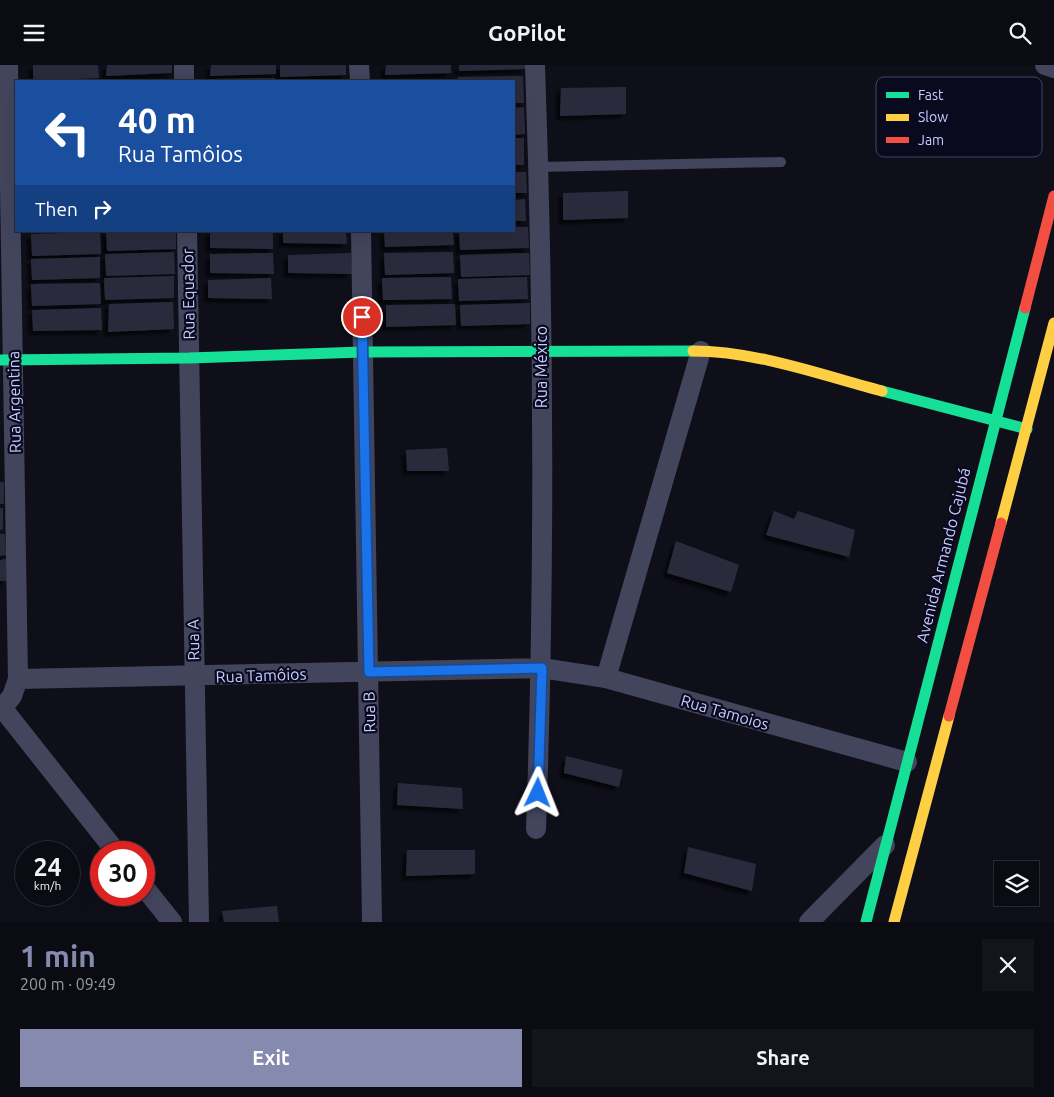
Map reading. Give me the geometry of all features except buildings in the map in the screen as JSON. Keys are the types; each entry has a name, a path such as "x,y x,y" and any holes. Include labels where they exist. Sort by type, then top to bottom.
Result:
{"main road":[{"name":"Avenida Armando Cajubá","path":"866,922 953,580 1054,196"},
{"path":"894,922 1054,323"},
{"path":"7,360 189,358 362,352 542,353 619,349 701,351 735,355 774,363 994,422 1027,429"},
{"path":"953,580 984,588"}],"street":[{"name":"Rua Argentina","path":"8,65 7,360 18,679"},
{"path":"184,65 184,80"},
{"path":"359,65 360,80"},
{"name":"Rua México","path":"535,65 539,167 542,353 542,668 536,829"},
{"path":"1045,65 1054,68"},
{"name":"Rua Equador","path":"187,232 189,358"},
{"name":"Rua B","path":"361,232 372,922"},
{"path":"606,678 701,351"},
{"name":"Rua A","path":"189,358 193,677 199,922"},
{"name":"Rua Tamoios","path":"542,668 606,678 906,762"},
{"name":"Rua Tamôios","path":"18,679 193,677 542,668"},
{"path":"18,679 12,696 2,710 107,841"},
{"path":"809,922 886,844 912,851"},
{"path":"155,901 172,922"}],"lane":[{"path":"539,167 781,162"}],"traffic: fast":[{"path":"866,922 1025,308"},
{"path":"0,360 189,358 362,352 693,351"},
{"path":"882,391 1027,429"}],"traffic: slow":[{"path":"1001,523 1054,323"},
{"path":"693,351 717,352 764,359 882,391"},
{"path":"894,922 949,716"}],"traffic: jam":[{"path":"1025,308 1054,196"},
{"path":"949,716 1001,523"}],"route":[{"path":"362,317 369,672 542,668 538,793"}]}
